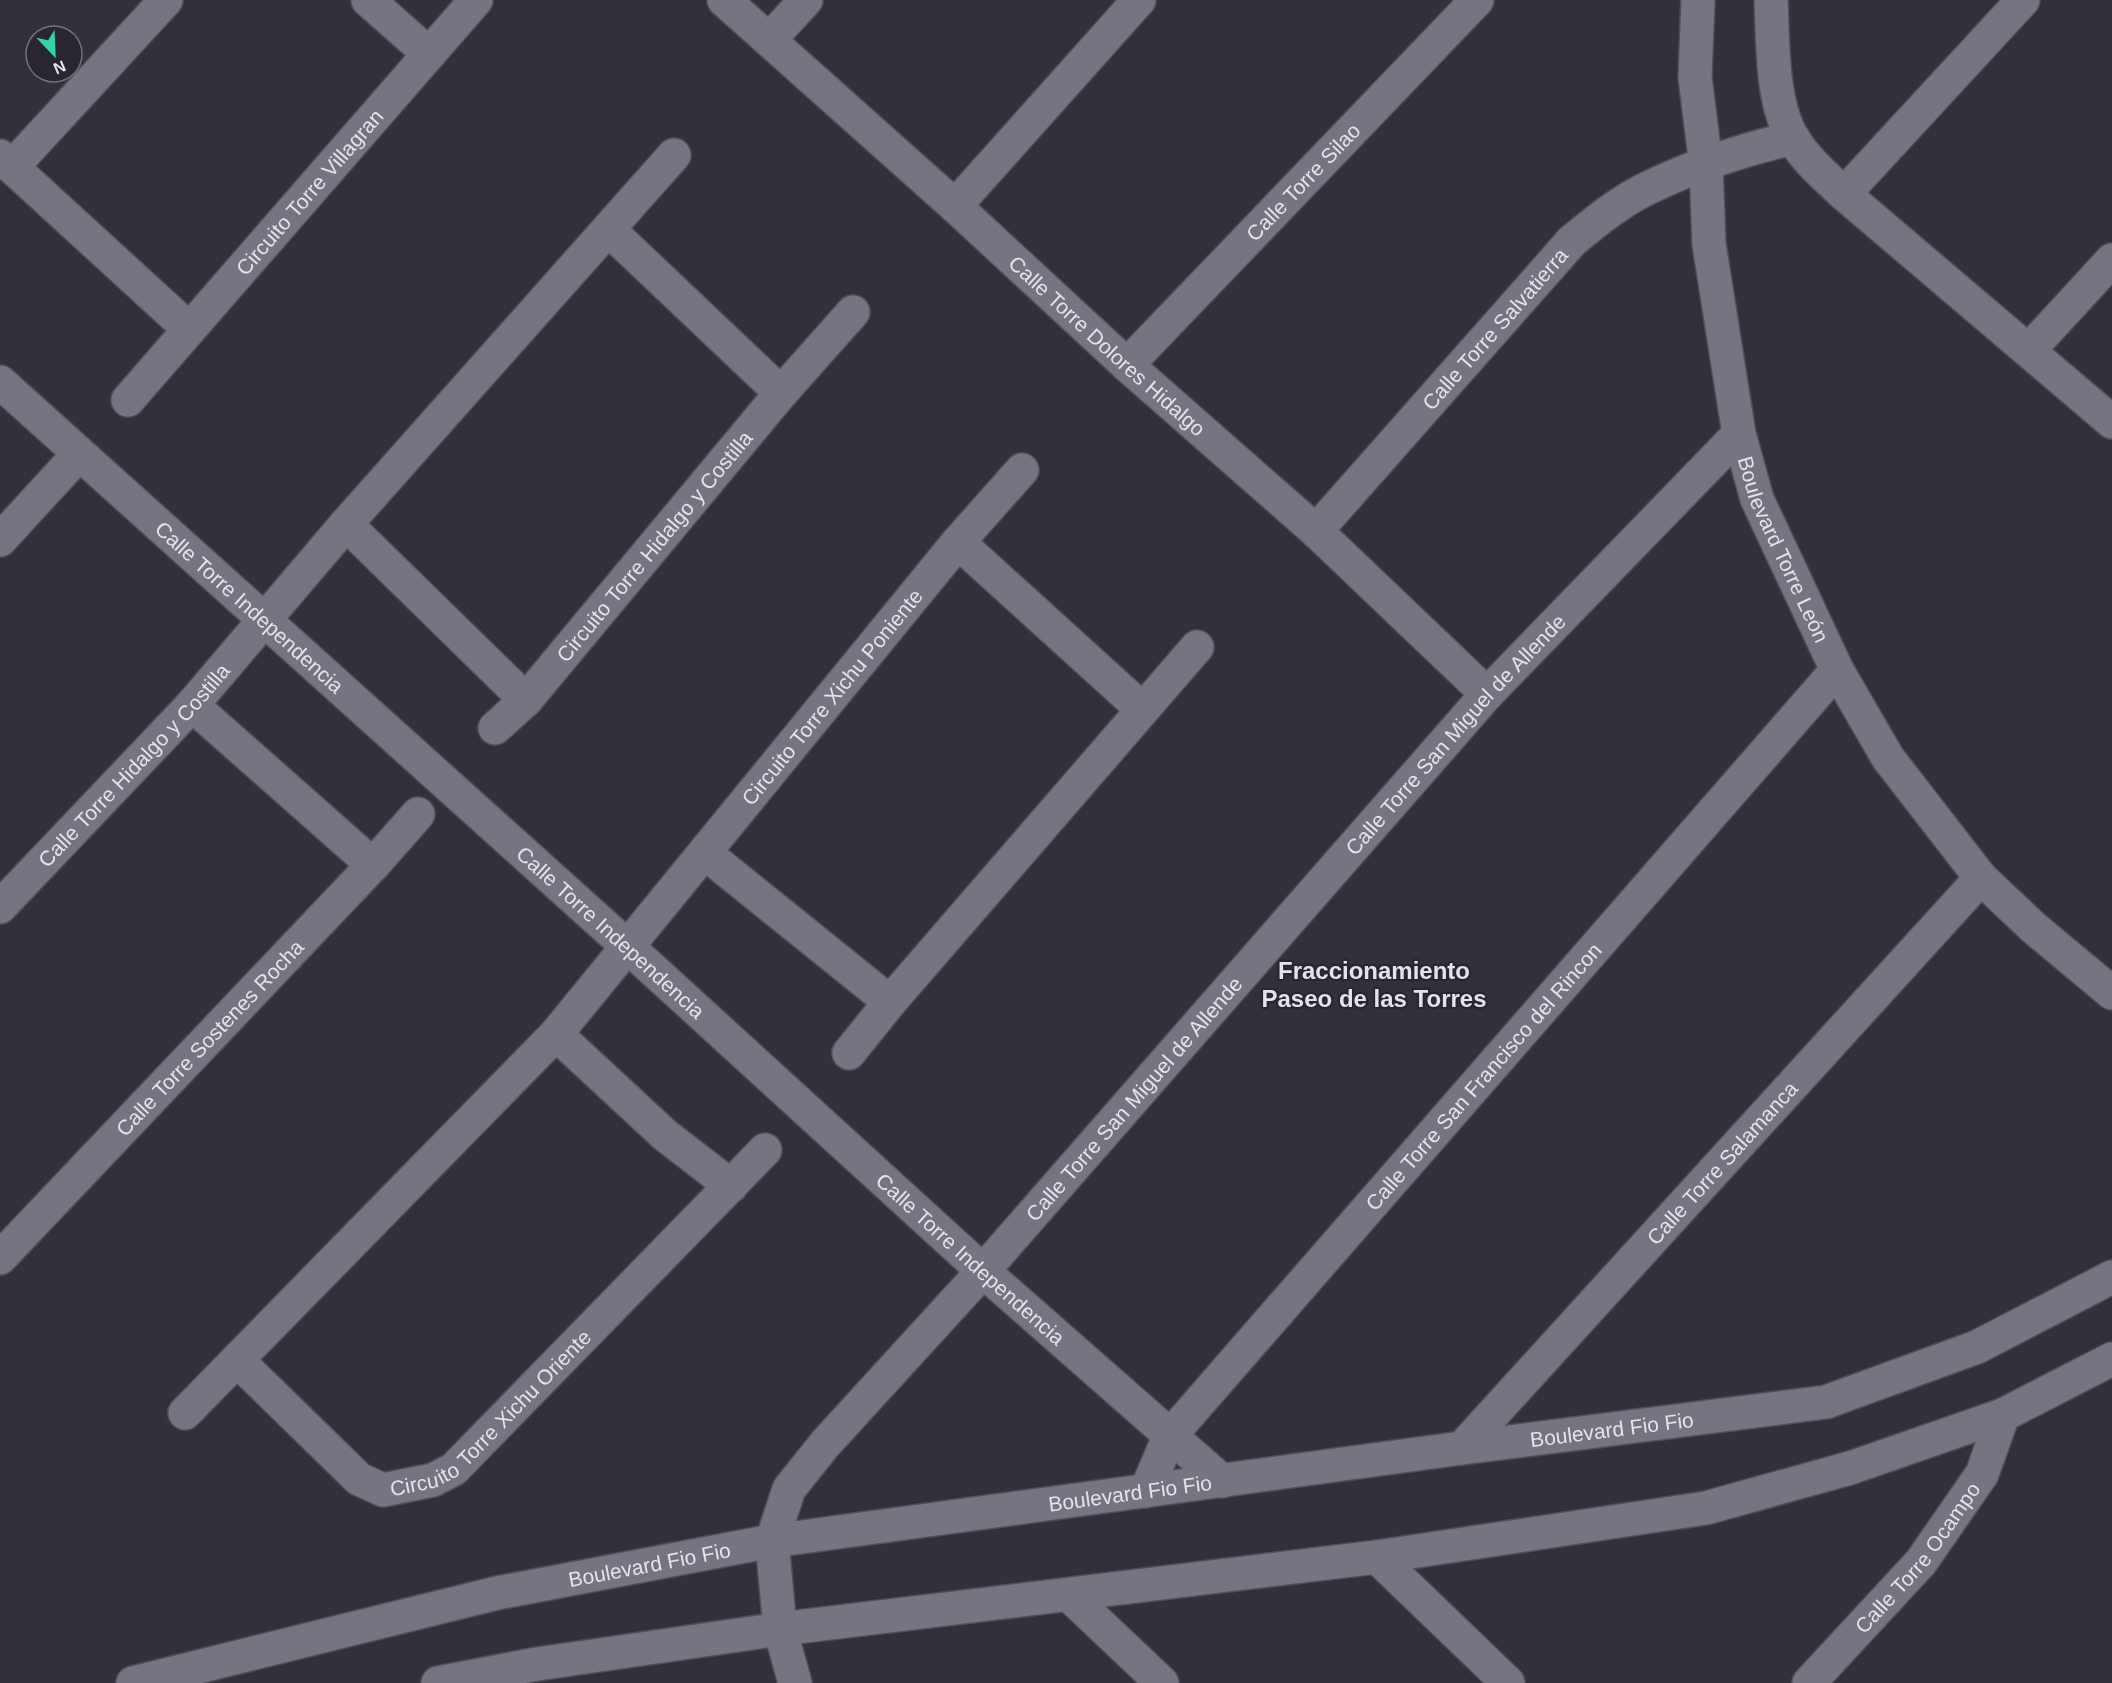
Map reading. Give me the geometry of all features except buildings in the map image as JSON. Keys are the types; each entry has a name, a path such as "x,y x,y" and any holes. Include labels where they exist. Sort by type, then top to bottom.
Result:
{"street":[{"path":"166,0 6,161 189,329"},
{"path":"368,0 429,54"},
{"name":"Circuito Torre Villagran","path":"128,400 477,0"},
{"name":"Calle Torre Dolores Hidalgo","path":"724,0 955,206 1127,365 1316,531 1487,694"},
{"path":"769,40 806,0"},
{"path":"955,206 1139,0"},
{"name":"Calle Torre Silao","path":"1127,365 1477,0"},
{"name":"Boulevard Torre León","path":"1698,0 1695,77 1706,165 1709,244 1739,434 1757,499 1837,670 1888,758 1981,878 2034,928 2112,993"},
{"path":"1771,0 1780,107 1792,138 1807,159 1844,194 2112,422"},
{"path":"1844,194 2023,0"},
{"name":"Calle Torre Salvatierra","path":"1316,531 1572,241 1605,215 1643,190 1759,146 1792,138"},
{"path":"265,620 346,524 674,154"},
{"path":"609,230 781,393"},
{"path":"2029,350 2112,260"},
{"name":"Circuito Torre Hidalgo y Costilla","path":"495,728 526,700 781,393 854,312"},
{"name":"Calle Torre Independencia","path":"0,382 628,947 983,1271 1169,1437 1222,1481"},
{"name":"Calle Torre San Miguel de Allende","path":"772,1541 789,1489 840,1427 983,1271 1487,694 1739,434"},
{"path":"2,534 79,454"},
{"name":"Circuito Torre Xichu Poniente","path":"628,947 958,542 1022,470"},
{"path":"346,524 526,700"},
{"path":"958,542 1142,709"},
{"name":"Calle Torre Hidalgo y Costilla","path":"0,907 192,705 265,620"},
{"path":"849,1053 890,1002 1197,647"},
{"name":"Calle Torre San Francisco del Rincon","path":"1146,1491 1169,1437 1837,670"},
{"path":"192,705 373,865"},
{"name":"Calle Torre Sostenes Rocha","path":"0,1258 373,865 418,814"},
{"path":"705,853 890,1002"},
{"name":"Calle Torre Salamanca","path":"1462,1448 1981,878"},
{"path":"185,1413 556,1034 628,947"},
{"path":"556,1034 664,1135 730,1186"},
{"name":"Circuito Torre Xichu Oriente","path":"237,1360 359,1479 383,1490 433,1480 454,1469 765,1150"},
{"name":"Boulevard Fio Fio","path":"133,1683 497,1593 772,1541 1462,1448 1826,1402 1977,1347 2112,1276"},
{"path":"447,1682 537,1664 780,1629 1377,1557 1706,1508 1850,1468 2003,1415 2112,1359"},
{"name":"Calle Torre Ocampo","path":"1809,1683 1927,1553 1982,1474 2003,1415"},
{"path":"772,1541 780,1629 795,1683"},
{"path":"1377,1557 1508,1683"},
{"path":"1070,1595 1162,1683"}],"district":[{"name":"Fraccionamiento Paseo de las Torres","path":"1374,984"}]}
